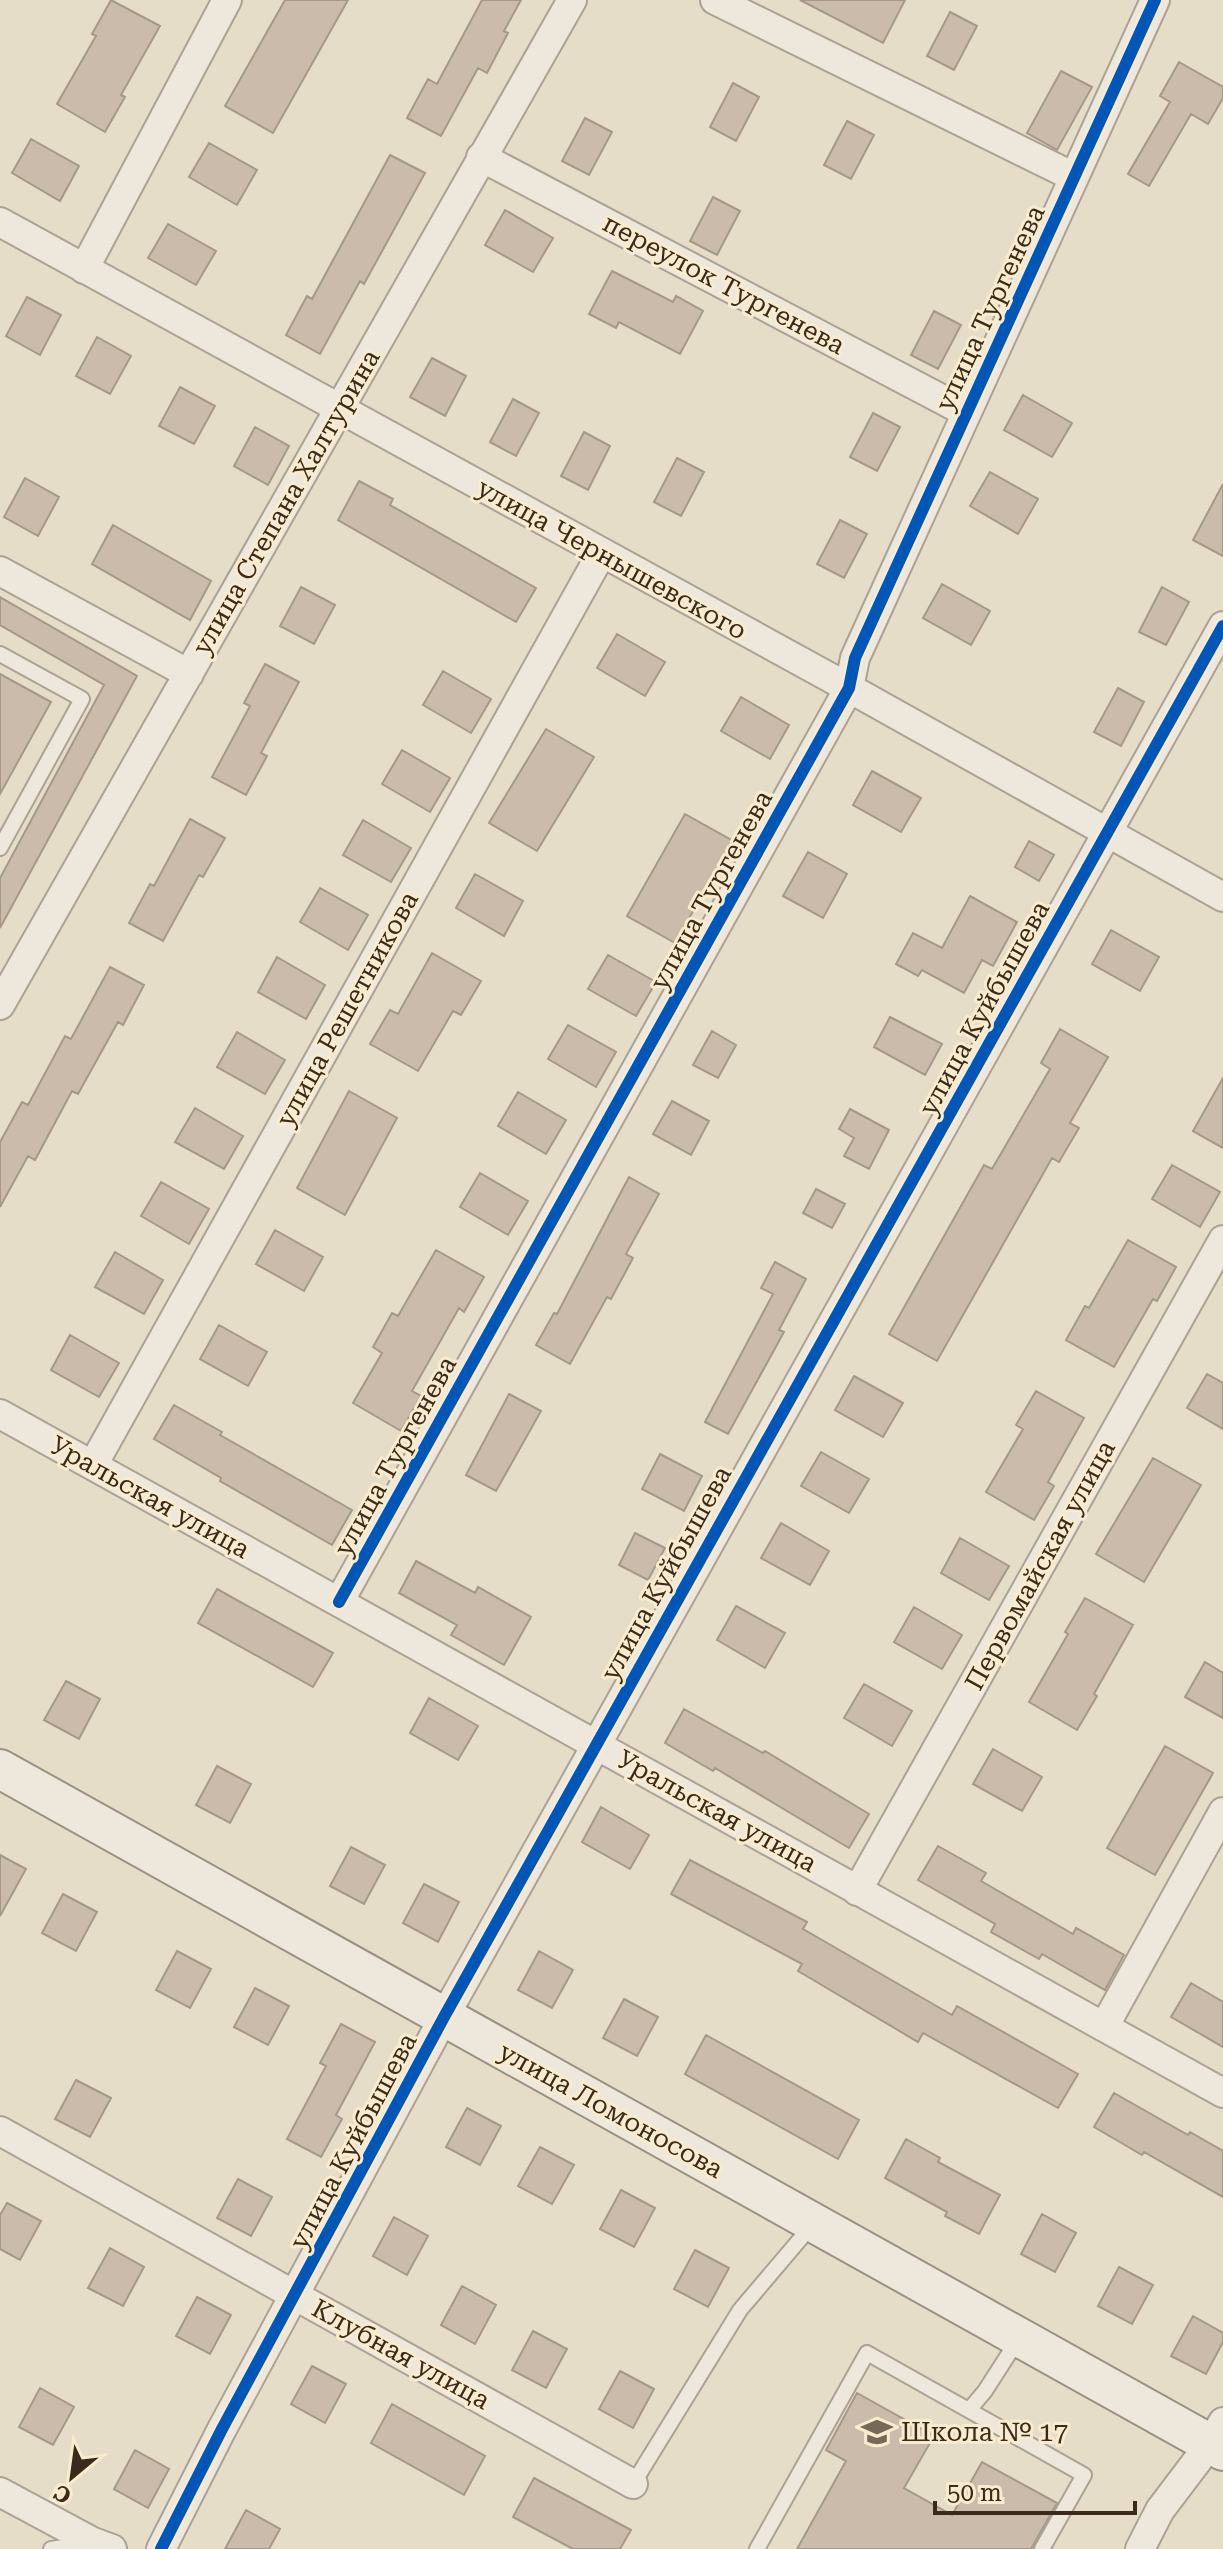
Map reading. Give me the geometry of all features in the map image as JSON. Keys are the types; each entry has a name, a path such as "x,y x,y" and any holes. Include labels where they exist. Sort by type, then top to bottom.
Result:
{"street":[{"path":"84,269 227,0"},
{"name":"улица Степана Халтурина","path":"2,996 572,0"},
{"path":"715,0 1074,177"},
{"name":"улица Тургенева","path":"339,1602 849,688 855,658 1155,0"},
{"name":"переулок Тургенева","path":"481,157 966,412"},
{"name":"улица Чернышевского","path":"0,222 1109,831 1223,897"},
{"name":"улица Решетникова","path":"93,1465 601,554"},
{"path":"0,571 189,674"},
{"name":"улица Куйбышева","path":"161,2549 222,2429 444,2017 1223,626"},
{"name":"Первомайская улица","path":"857,1891 1223,1240"},
{"name":"Уральская улица","path":"0,1414 1223,2093"},
{"name":"улица Ломоносова","path":"0,1769 1019,2338 1219,2439"},
{"path":"1104,2027 1223,1812"},
{"name":"Клубная улица","path":"0,2131 633,2484"},
{"path":"1140,2549 1160,2510 1219,2439"},
{"path":"0,2492 102,2545"}],"lane":[{"path":"0,654 82,699 0,848"},
{"path":"633,2484 740,2310 814,2223"},
{"path":"969,2410 1019,2338"},
{"path":"757,2549 867,2353 1084,2475 1042,2549"},
{"path":"51,2549 102,2545"}],"building":[{"path":"111,0 160,26 121,95 125,97 105,132 57,104 96,36 92,34"},
{"path":"285,0 348,0 273,133 225,106"},
{"path":"482,0 521,0 487,73 478,68 441,136 407,118 428,79 437,84"},
{"path":"800,0 905,0 883,43"},
{"path":"950,12 977,26 954,70 927,56"},
{"path":"1179,62 1223,87 1223,98 1208,124 1191,114 1149,186 1128,174 1170,102 1160,96"},
{"path":"1061,71 1092,87 1057,150 1027,133"},
{"path":"733,83 759,97 736,141 710,127"},
{"path":"585,118 612,132 589,175 562,161"},
{"path":"847,121 874,135 851,179 824,165"},
{"path":"31,139 79,166 60,201 12,173"},
{"path":"209,143 257,170 237,205 189,177"},
{"path":"390,155 425,173 364,284 360,281 320,354 286,335 307,296 312,299"},
{"path":"713,197 740,211 717,255 690,241"},
{"path":"505,210 553,238 533,272 485,245"},
{"path":"168,224 216,251 196,285 148,258"},
{"path":"612,271 673,302 676,296 703,311 680,354 619,322 616,328 589,314"},
{"path":"27,297 61,315 40,355 6,336"},
{"path":"934,311 961,325 938,369 911,355"},
{"path":"97,337 131,356 110,394 76,376"},
{"path":"432,358 466,376 445,416 410,397"},
{"path":"180,387 215,406 194,444 159,426"},
{"path":"1023,395 1072,423 1052,457 1004,430"},
{"path":"513,399 539,413 516,456 490,442"},
{"path":"873,413 900,427 877,471 850,457"},
{"path":"255,427 289,446 268,485 234,466"},
{"path":"584,432 610,446 588,490 561,476"},
{"path":"677,458 704,472 681,516 654,502"},
{"path":"990,472 1038,499 1018,534 970,506"},
{"path":"25,478 59,497 38,536 4,517"},
{"path":"359,481 393,499 390,505 536,588 516,622 338,520"},
{"path":"1223,484 1223,556 1193,540"},
{"path":"840,520 867,534 844,578 817,564"},
{"path":"113,525 211,581 190,620 92,564"},
{"path":"942,584 990,611 971,645 923,618"},
{"path":"301,587 335,605 314,644 280,626"},
{"path":"1162,587 1189,602 1166,645 1139,632"},
{"path":"0,597 137,676 0,928 0,878 104,685 0,625"},
{"path":"617,634 665,662 645,696 597,668"},
{"path":"265,664 299,682 261,753 267,756 246,795 212,777 250,706 244,703"},
{"path":"443,671 491,699 471,733 423,705"},
{"path":"0,674 51,702 0,794"},
{"path":"1118,688 1144,702 1121,746 1094,732"},
{"path":"741,697 789,725 770,759 721,731"},
{"path":"546,729 594,757 537,851 489,823"},
{"path":"402,750 450,778 430,812 382,784"},
{"path":"872,771 921,798 901,832 853,805"},
{"path":"685,814 733,841 675,943 627,916"},
{"path":"190,819 225,838 203,877 199,875 163,941 129,923 150,884 154,886"},
{"path":"363,820 411,848 391,882 343,855"},
{"path":"1029,841 1054,855 1039,881 1015,867"},
{"path":"808,852 847,874 823,918 783,896"},
{"path":"475,874 523,901 504,936 456,908"},
{"path":"320,888 368,915 348,950 300,922"},
{"path":"970,896 1017,922 993,966 982,960 964,993 922,970 918,976 896,964 913,933 942,948"},
{"path":"1111,930 1159,957 1140,991 1092,964"},
{"path":"432,953 481,981 461,1015 453,1011 418,1071 370,1044 390,1010 398,1014"},
{"path":"608,955 656,982 636,1016 588,989"},
{"path":"277,957 325,985 306,1019 258,992"},
{"path":"110,967 144,985 123,1025 118,1022 78,1094 72,1091 35,1160 28,1156 0,1207 0,1142 22,1102 28,1105 65,1036 71,1039"},
{"path":"890,1017 942,1044 925,1075 874,1047"},
{"path":"568,1025 616,1052 596,1087 548,1059"},
{"path":"1060,1029 1108,1057 1070,1123 1079,1128 1059,1162 1052,1158 937,1361 889,1334 984,1165 992,1169 1050,1069 1041,1063"},
{"path":"712,1031 736,1045 718,1078 693,1065"},
{"path":"237,1032 285,1060 265,1094 217,1067"},
{"path":"1223,1078 1223,1148 1193,1131"},
{"path":"349,1091 397,1118 345,1215 297,1188"},
{"path":"518,1092 566,1120 546,1154 498,1126"},
{"path":"672,1101 709,1121 691,1155 653,1134"},
{"path":"195,1108 243,1136 224,1169 175,1142"},
{"path":"850,1109 889,1130 869,1169 844,1156 854,1138 839,1129"},
{"path":"1172,1165 1220,1192 1200,1227 1152,1199"},
{"path":"480,1173 528,1201 508,1235 460,1207"},
{"path":"629,1177 659,1194 626,1254 633,1258 611,1299 607,1297 570,1364 536,1345 554,1313 557,1314"},
{"path":"161,1182 209,1209 189,1244 141,1216"},
{"path":"816,1189 845,1204 832,1228 803,1213"},
{"path":"275,1230 323,1257 304,1291 256,1264"},
{"path":"1128,1240 1176,1267 1157,1301 1153,1299 1114,1367 1066,1340 1085,1306 1089,1308"},
{"path":"436,1250 484,1277 464,1312 459,1308 412,1391 421,1396 401,1431 353,1403 382,1353 373,1347 392,1313 398,1316"},
{"path":"115,1252 163,1280 144,1314 95,1287"},
{"path":"775,1262 806,1279 779,1330 784,1332 728,1434 705,1422 773,1294 761,1288"},
{"path":"219,1325 267,1352 248,1386 200,1359"},
{"path":"70,1335 119,1363 99,1397 51,1370"},
{"path":"1207,1374 1223,1383 1223,1429 1187,1408"},
{"path":"854,1376 903,1403 883,1437 835,1410"},
{"path":"1036,1391 1084,1418 1048,1482 1054,1486 1034,1520 986,1492 1023,1429 1016,1425"},
{"path":"509,1394 541,1411 496,1491 466,1475"},
{"path":"174,1405 222,1432 220,1435 352,1510 332,1545 154,1439"},
{"path":"821,1452 869,1479 849,1513 801,1486"},
{"path":"660,1454 702,1476 684,1511 642,1489"},
{"path":"1153,1458 1201,1485 1144,1582 1096,1554"},
{"path":"781,1523 829,1551 810,1585 761,1558"},
{"path":"635,1533 665,1548 648,1580 619,1565"},
{"path":"960,1538 1009,1566 989,1600 941,1573"},
{"path":"416,1561 475,1593 478,1587 531,1617 504,1665 451,1635 457,1625 399,1593"},
{"path":"217,1589 333,1653 313,1687 198,1623"},
{"path":"1085,1598 1133,1625 1077,1730 1029,1702"},
{"path":"736,1606 785,1633 765,1668 717,1640"},
{"path":"914,1607 962,1635 942,1669 894,1642"},
{"path":"1205,1662 1223,1673 1223,1718 1185,1697"},
{"path":"66,1681 100,1699 79,1739 44,1720"},
{"path":"864,1684 912,1711 892,1746 844,1718"},
{"path":"429,1698 478,1726 458,1760 410,1733"},
{"path":"684,1709 763,1753 765,1751 869,1814 849,1848 715,1768 713,1771 665,1743"},
{"path":"1165,1746 1213,1773 1155,1875 1107,1848"},
{"path":"993,1749 1042,1777 1022,1811 973,1784"},
{"path":"217,1766 251,1784 230,1823 196,1805"},
{"path":"601,1807 649,1835 630,1869 582,1842"},
{"path":"938,1846 986,1873 981,1881 1073,1934 1076,1928 1124,1955 1105,1990 1042,1954 1039,1959 991,1932 995,1924 918,1880"},
{"path":"351,1847 385,1865 364,1904 330,1886"},
{"path":"0,1855 26,1869 0,1916"},
{"path":"690,1860 807,1922 803,1929 952,2015 957,2006 1078,2074 1058,2108 923,2033 918,2042 798,1971 802,1964 671,1894"},
{"path":"424,1884 459,1902 438,1942 403,1923"},
{"path":"63,1894 97,1912 76,1951 42,1933"},
{"path":"177,1951 211,1969 190,2008 156,1990"},
{"path":"539,1951 573,1970 552,2008 518,1990"},
{"path":"1191,1983 1223,2002 1223,2047 1171,2017"},
{"path":"255,1988 289,2006 268,2045 234,2027"},
{"path":"624,1999 658,2017 637,2056 603,2038"},
{"path":"341,2024 375,2042 336,2115 342,2119 321,2157 287,2139 326,2066 320,2063"},
{"path":"706,2035 859,2120 838,2159 685,2074"},
{"path":"76,2080 111,2098 90,2137 55,2119"},
{"path":"1114,2093 1223,2151 1223,2197 1094,2127"},
{"path":"467,2108 501,2126 480,2165 446,2147"},
{"path":"906,2139 940,2158 938,2162 1000,2195 979,2234 945,2216 947,2212 885,2178"},
{"path":"540,2147 574,2165 552,2204 518,2186"},
{"path":"238,2179 272,2197 251,2236 217,2218"},
{"path":"621,2190 655,2208 634,2247 600,2229"},
{"path":"7,2203 41,2221 20,2260 0,2249 0,2215"},
{"path":"1042,2214 1076,2233 1055,2272 1021,2254"},
{"path":"394,2217 428,2236 407,2275 373,2256"},
{"path":"110,2248 144,2267 123,2306 88,2288"},
{"path":"695,2250 729,2268 708,2307 674,2289"},
{"path":"1119,2267 1153,2285 1132,2324 1098,2306"},
{"path":"462,2286 496,2305 475,2344 441,2325"},
{"path":"197,2297 231,2315 210,2354 176,2336"},
{"path":"1193,2316 1223,2333 1223,2342 1206,2374 1171,2356"},
{"path":"533,2331 567,2349 546,2388 512,2370"},
{"path":"312,2366 346,2384 325,2423 291,2404"},
{"path":"620,2371 654,2389 633,2428 599,2409"},
{"path":"40,2388 74,2407 53,2445 19,2427"},
{"path":"857,2393 934,2436 904,2488 952,2515 982,2462 1057,2503 1031,2549 797,2549 846,2461 826,2450"},
{"path":"392,2404 485,2456 464,2495 371,2443"},
{"path":"135,2450 169,2469 148,2508 114,2489"},
{"path":"534,2478 631,2530 620,2549 573,2549 513,2517"},
{"path":"246,2510 280,2529 269,2549 225,2549"}],"cycle path":[{"path":"339,1602 849,688 855,658 1155,0"},
{"path":"161,2549 222,2429 444,2017 1223,626"}],"place":[{"name":"Школа № 17","path":"877,2432"}]}
